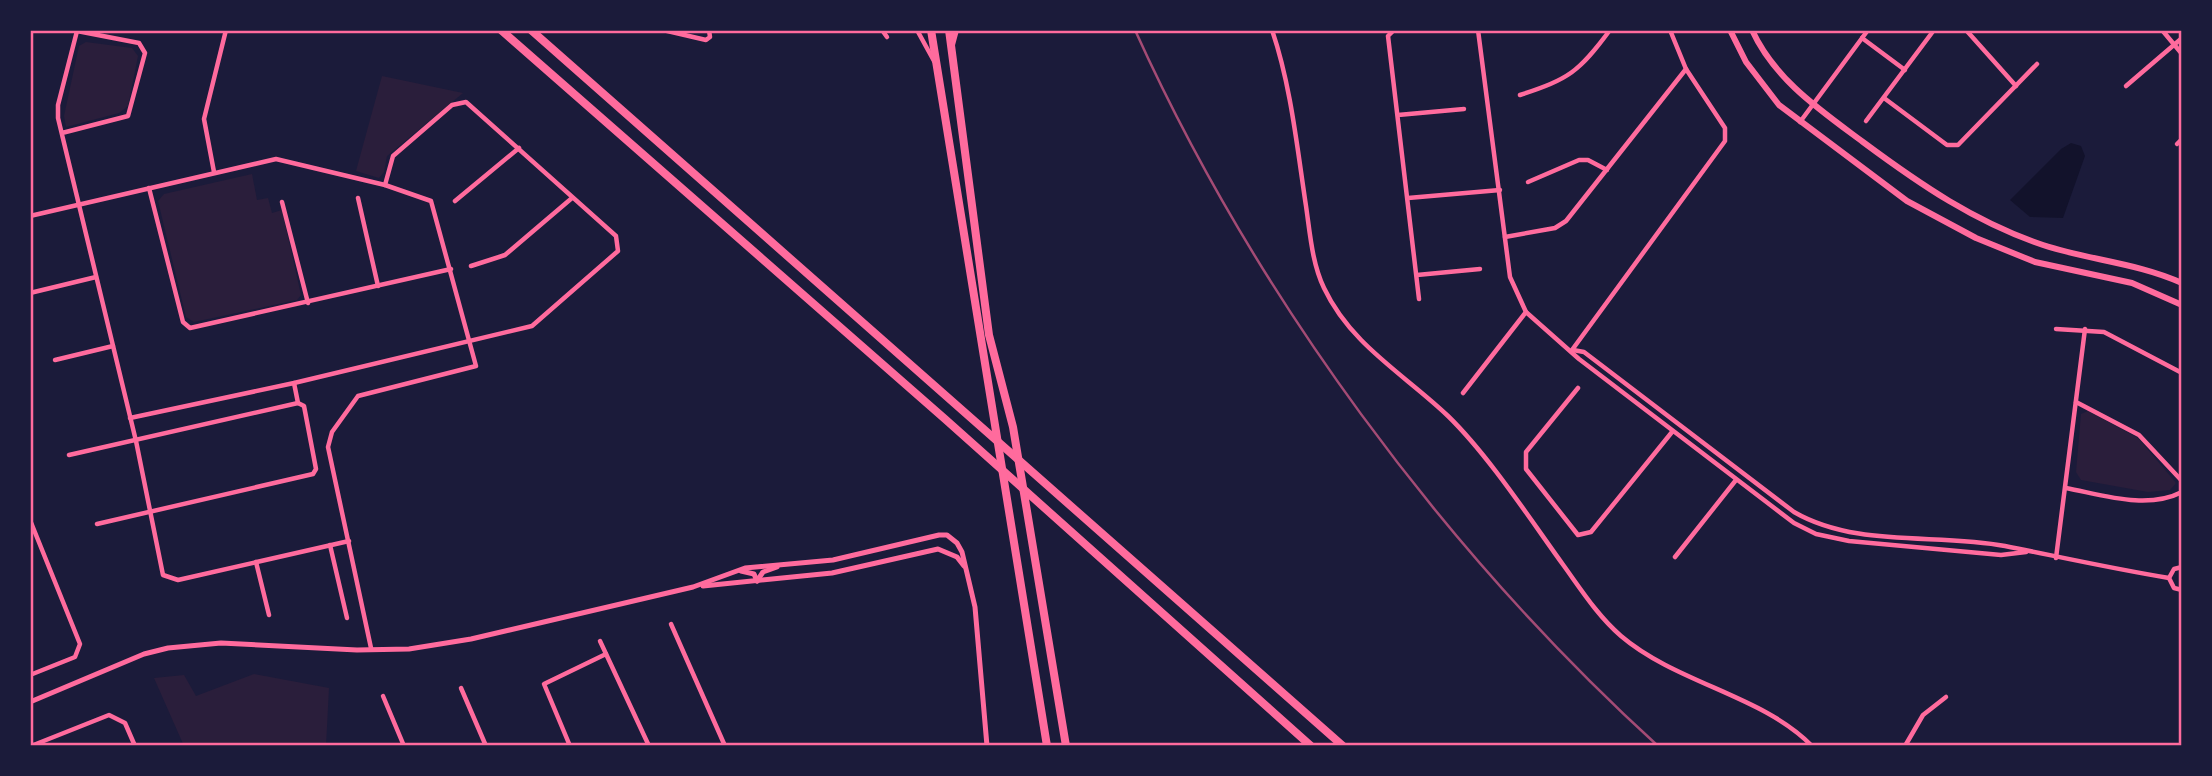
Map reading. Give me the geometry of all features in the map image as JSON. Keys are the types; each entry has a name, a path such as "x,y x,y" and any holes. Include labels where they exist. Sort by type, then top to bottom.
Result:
{"highway":[{"path":"501,30 945,419 1311,746"},
{"path":"531,30 1343,746"},
{"path":"931,30 1047,746"},
{"path":"949,30 989,335 1013,426 1066,746"}],"main road":[{"path":"951,47 956,30"},
{"path":"1730,30 1760,84 1800,122 1899,196 1976,238 2035,262 2140,286 2182,305"},
{"path":"1752,30 1768,60 1814,106 1924,188 1991,225 2043,245 2136,266 2182,283"}],"street":[{"path":"62,133 128,116 145,53 139,43 82,30 74,35 58,105 62,133 151,512 160,569 167,579 178,580 349,541"},
{"path":"214,172 204,119 226,30"},
{"path":"663,30 706,40 710,37 709,30"},
{"path":"881,30 887,37"},
{"path":"917,30 936,64"},
{"path":"1272,30 1290,102 1314,256 1323,287 1341,318 1364,346 1449,417 1513,496 1595,609 1620,635 1655,661 1784,723 1812,746"},
{"path":"1394,30 1388,36 1419,299"},
{"path":"1478,30 1513,289 1526,312 1672,432 1794,523 1816,534 1849,541 2001,555 2026,552"},
{"path":"1520,95 1562,82 1591,57 1610,30"},
{"path":"1572,350 1725,141 1725,128 1686,69 1670,30"},
{"path":"1800,122 1868,30"},
{"path":"1866,121 1934,30"},
{"path":"1966,30 2016,86"},
{"path":"2162,30 2182,54"},
{"path":"1862,38 1905,70"},
{"path":"2126,86 2182,38"},
{"path":"1884,99 1952,146 1961,143 2037,64"},
{"path":"1505,237 1561,225 1686,69"},
{"path":"130,418 294,383 532,326 616,255 619,246 616,236 470,103 456,103 393,156 385,185"},
{"path":"1398,115 1464,109"},
{"path":"2177,144 2182,139"},
{"path":"455,201 519,148"},
{"path":"30,216 214,172 282,159 385,185 431,201 477,366 358,396 332,432 328,447 371,648"},
{"path":"1528,182 1579,160 1588,160 1607,170"},
{"path":"149,188 183,322 190,328 451,269"},
{"path":"1408,198 1500,190"},
{"path":"358,198 378,286"},
{"path":"471,266 505,255 572,198"},
{"path":"282,202 307,303"},
{"path":"1417,275 1480,269"},
{"path":"30,293 96,277"},
{"path":"1464,393 1526,312"},
{"path":"2056,329 2085,329 2116,336 2182,373"},
{"path":"2056,558 2085,329"},
{"path":"55,360 113,346"},
{"path":"1572,350 1584,352 1808,519 1849,531 2005,546 2169,578"},
{"path":"294,383 298,403"},
{"path":"1578,388 1526,452 1524,460 1526,469 1578,535 1591,532 1672,432"},
{"path":"2076,402 2139,435 2182,481"},
{"path":"69,455 298,403 304,406 316,469 313,474 97,524"},
{"path":"1675,557 1736,480"},
{"path":"2066,488 2156,501 2182,492"},
{"path":"30,520 80,651 75,657 30,676"},
{"path":"30,702 144,654 179,646 221,643 409,649 471,639 693,587 754,566 833,560 947,536 957,543 962,552 975,607 987,746"},
{"path":"330,545 347,618"},
{"path":"693,587 832,573 938,550 957,557 965,568"},
{"path":"866,553 879,555 881,563"},
{"path":"257,562 269,615"},
{"path":"757,581 766,571 790,564"},
{"path":"2169,578 2175,569 2182,567"},
{"path":"736,571 754,573 757,581"},
{"path":"2169,578 2174,588 2182,590"},
{"path":"671,624 725,746"},
{"path":"600,641 649,746"},
{"path":"570,746 544,690 546,680 606,654"},
{"path":"461,688 486,746"},
{"path":"383,696 404,746"},
{"path":"1905,746 1923,715 1946,696"},
{"path":"31,746 103,716 114,715 125,723 135,746"},
{"path":"52,737 56,746"}],"shaded area":[{"path":"86,42 132,48 138,56 128,106 119,113 66,127 64,116 79,46"},
{"path":"382,76 463,93 387,156 384,172 379,178 356,171"},
{"path":"2071,143 2081,146 2085,156 2063,218 2030,217 2010,200 2061,149"},
{"path":"252,174 257,200 268,198 272,213 282,210 301,295 297,300 194,322 186,317 158,201 164,194"},
{"path":"2088,411 2138,438 2176,483 2170,490 2148,492 2081,480 2076,472 2081,414"},
{"path":"254,674 329,688 326,746 184,746 154,678 184,675 196,696"}],"railway":[{"path":"1135,30 1183,129 1237,226 1297,321 1361,414 1430,503 1502,589 1579,670 1658,746"}]}
